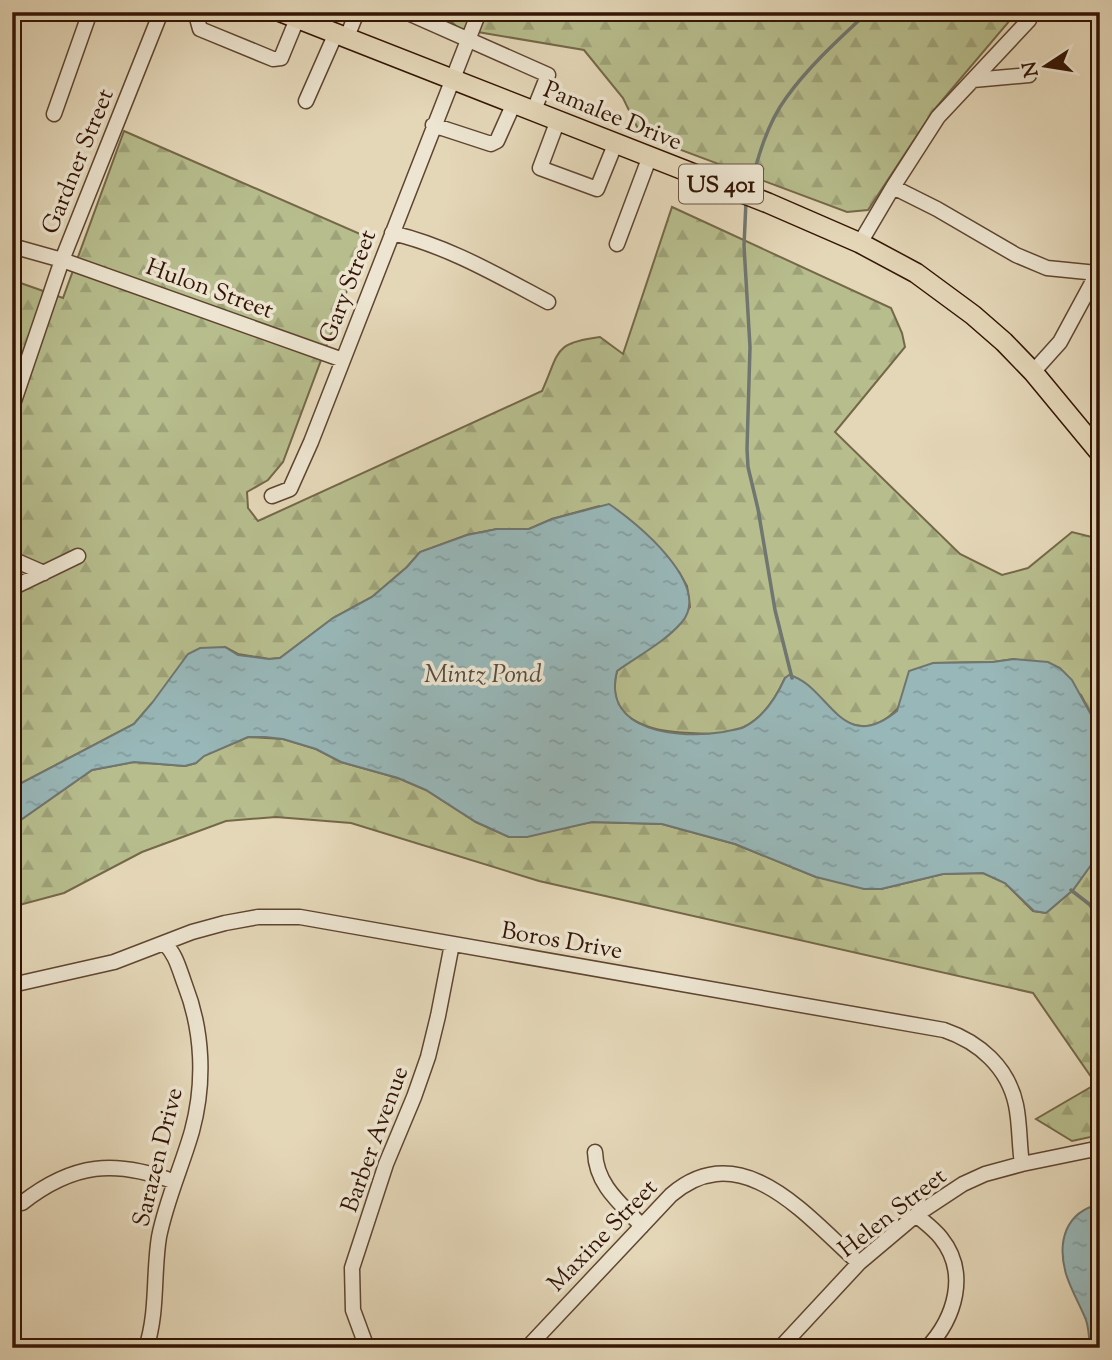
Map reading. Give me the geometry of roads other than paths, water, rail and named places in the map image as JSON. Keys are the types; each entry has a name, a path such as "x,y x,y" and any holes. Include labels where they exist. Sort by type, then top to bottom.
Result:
{"main road":[{"name":"Pamalee Drive","path":"289,16 768,203 860,243 916,273 973,315 1004,342 1033,372 1100,453"}],"street":[{"path":"54,114 90,12"},
{"name":"Gardner Street","path":"12,407 62,260 161,12"},
{"path":"200,12 197,18 200,29 273,60 281,58 289,16"},
{"path":"306,101 357,12"},
{"path":"406,12 548,75 534,110"},
{"name":"Gary Street","path":"272,496 290,489 311,442 479,12"},
{"path":"860,243 938,117 1030,20"},
{"path":"973,80 1030,75"},
{"path":"433,125 491,144 497,141 514,103"},
{"path":"558,120 540,168 597,189 616,142"},
{"path":"617,244 650,156"},
{"path":"893,187 1016,255 1047,268 1098,270 1060,342 1033,372"},
{"path":"392,233 414,238 461,256 548,302"},
{"name":"Hulon Street","path":"12,246 62,260 343,360"},
{"path":"12,588 78,556"},
{"path":"12,559 44,573"},
{"name":"Boros Drive","path":"12,985 114,962 225,923 283,916 944,1030 960,1035 987,1054 1011,1088 1016,1104 1022,1164"},
{"name":"Sarazen Drive","path":"146,1348 154,1314 159,1237 199,1097 200,1046 190,997 172,950 164,943"},
{"name":"Barber Avenue","path":"368,1348 357,1326 353,1310 352,1268 386,1164 428,1057 439,1016 452,944"},
{"name":"Helen Street","path":"780,1348 859,1264 916,1215 963,1184 985,1174 1022,1164 1100,1148"},
{"path":"594,1152 603,1185 642,1226"},
{"path":"22,1203 42,1187 92,1170 125,1168 150,1172 176,1182"},
{"name":"Maxine Street","path":"527,1348 671,1195 691,1181 707,1175 732,1174 749,1177 779,1191 859,1264"},
{"path":"916,1215 948,1248 956,1275 956,1292 950,1316 942,1331 927,1348"}],"water":[{"name":"Mintz Pond","path":"609,504 652,539 667,556 680,573 687,590 689,607 682,622 675,629 617,671 615,692 621,708 632,719 648,727 686,734 739,729 763,712 789,675 803,681 837,714 862,726 878,723 897,711 909,671 933,663 1014,659 1048,662 1060,668 1072,680 1100,731 1100,857 1094,861 1073,890 1046,913 1034,911 1005,883 983,873 943,874 881,889 864,889 816,877 735,844 662,824 592,822 527,837 509,837 476,822 426,790 398,778 341,762 316,749 283,739 265,737 248,737 185,766 134,762 92,770 12,826 12,788 134,724 188,654 200,648 225,647 238,655 280,658 333,618 372,597 420,552 467,535 497,529 529,529 552,519"},
{"path":"1100,1204 1100,1348 1090,1348 1087,1323 1066,1274 1063,1251 1066,1230 1071,1221 1088,1208"}],"waterway":[{"path":"750,187 768,130 779,108 814,64 868,12"},
{"path":"746,201 744,246 750,347 748,467 775,610 792,678"},
{"path":"1071,890 1089,904 1100,918"}]}
